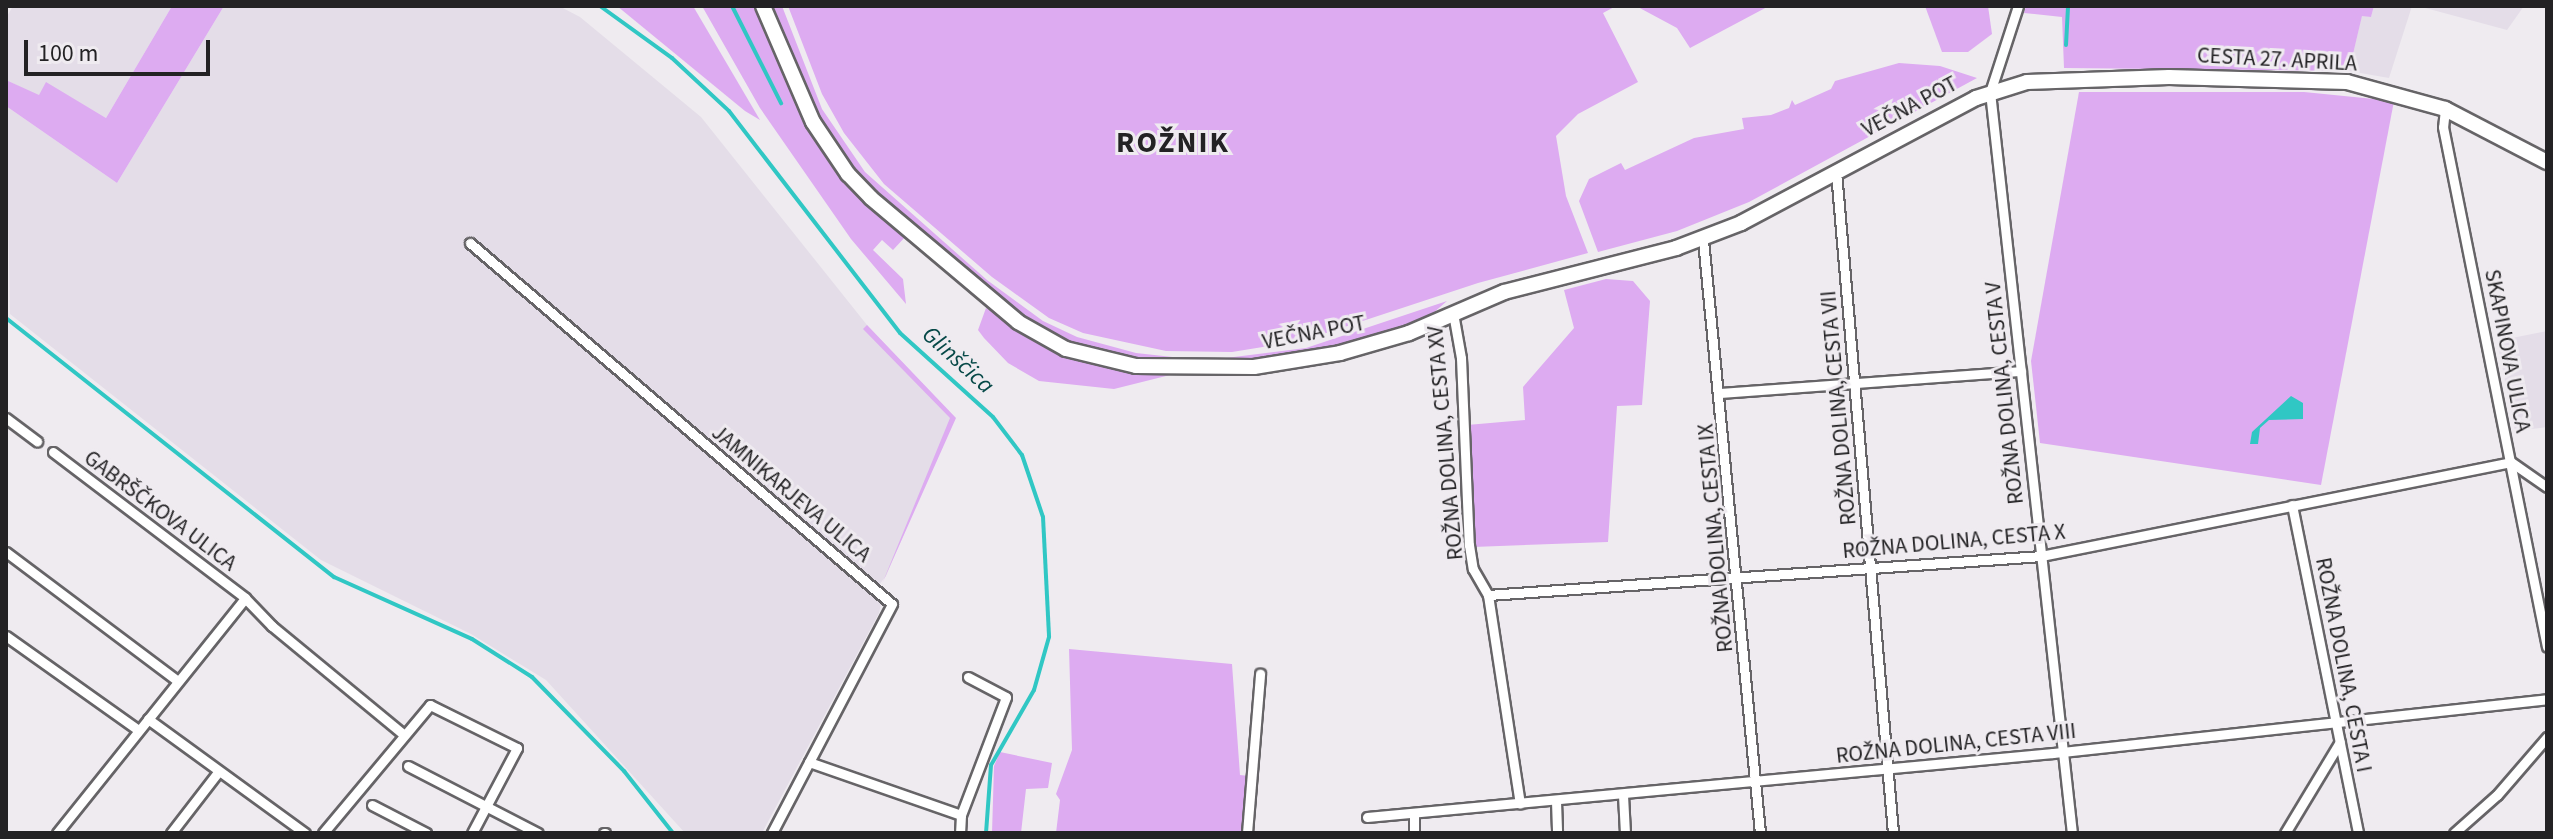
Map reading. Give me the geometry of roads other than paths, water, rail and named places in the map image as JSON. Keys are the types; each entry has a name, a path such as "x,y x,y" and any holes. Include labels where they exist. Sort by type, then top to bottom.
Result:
{"main road":[{"name":"VEČNA POT","path":"763,6 813,122 848,174 989,301 1066,349 1136,366 1254,367 1385,341 1504,292 1703,240 1990,92"},
{"name":"CESTA 27. APRILA","path":"1990,92 2049,79 2298,79 2380,88 2445,109 2547,162"}],"street":[{"path":"1990,92 2018,6"},
{"name":"ROŽNA DOLINA, CESTA V","path":"1990,92 2072,833"},
{"name":"SKAPINOVA ULICA","path":"2445,109 2443,127 2547,647"},
{"name":"ROŽNA DOLINA, CESTA VII","path":"1836,172 1893,833"},
{"name":"ROŽNA DOLINA, CESTA IX","path":"1703,240 1739,579 1760,833"},
{"name":"JAMNIKARJEVA ULICA","path":"470,243 892,604 772,833"},
{"name":"ROŽNA DOLINA, CESTA XV","path":"1453,313 1461,358 1469,545 1473,569 1488,595 1520,804"},
{"path":"1721,393 2021,371"},
{"path":"6,418 37,441"},
{"name":"GABRŠČKOVA ULICA","path":"53,452 245,598 403,734"},
{"path":"2511,462 2547,487"},
{"name":"ROŽNA DOLINA, CESTA X","path":"1488,595 2041,556 2511,462"},
{"name":"ROŽNA DOLINA, CESTA I","path":"2292,505 2358,833"},
{"path":"6,552 178,681"},
{"name":"GABRŠČKOVA ULICA","path":"57,833 137,729 245,598"},
{"path":"6,636 137,729"},
{"path":"1247,833 1260,674"},
{"path":"960,833 961,815 1006,697 968,677"},
{"name":"ROŽNA DOLINA, CESTA VIII","path":"1367,817 2063,752 2547,699"},
{"path":"323,833 430,705 517,748 472,833"},
{"path":"148,719 305,833"},
{"path":"2454,833 2497,795 2547,737"},
{"path":"2285,833 2340,742"},
{"path":"809,762 961,815"},
{"path":"408,766 538,833"},
{"path":"171,833 219,771"},
{"path":"1623,795 1625,833"},
{"path":"1556,801 1557,833"},
{"path":"372,805 426,833"},
{"path":"1414,814 1414,833"}],"water":[{"path":"2291,396 2303,403 2303,419 2269,420 2260,428 2258,444 2250,444 2252,432"}],"waterway":[{"name":"Glinščica","path":"600,6 672,58 729,111 900,333 993,417 1022,455 1043,517 1049,637 1034,690 991,765 986,833"},
{"path":"732,6 781,103"},
{"path":"2066,45 2068,6"},
{"path":"6,318 334,577 472,639 532,677 624,771 673,833"}],"district":[{"name":"ROŽNIK","path":"1173,143"}]}
